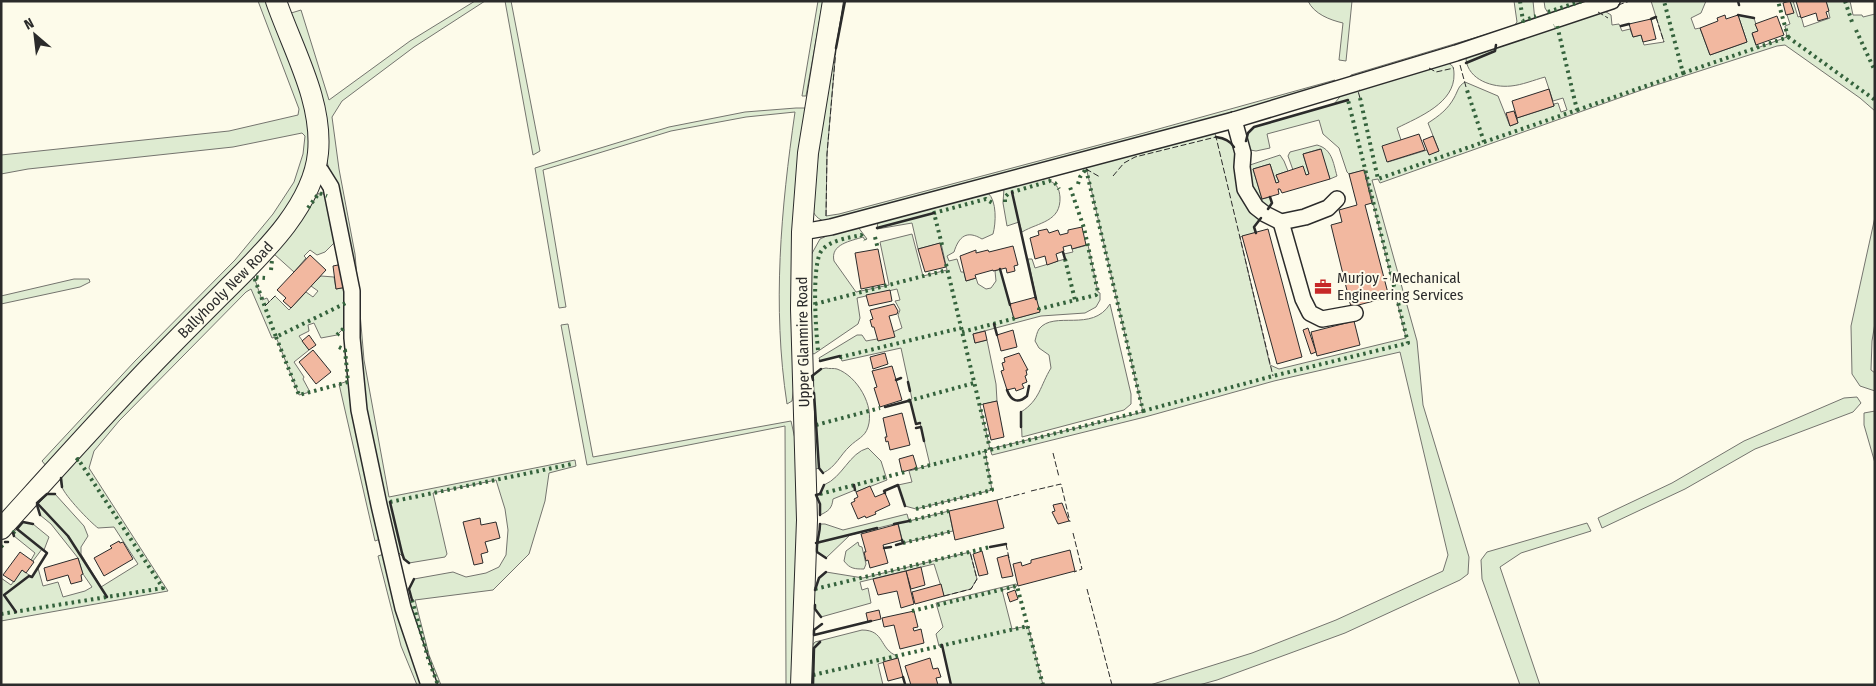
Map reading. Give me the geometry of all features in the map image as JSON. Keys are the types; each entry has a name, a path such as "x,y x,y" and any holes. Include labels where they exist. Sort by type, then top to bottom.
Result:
{"main road":[{"name":"Ballyhooly New Road","path":"1,529 149,368 256,260 283,230 299,206 315,168 318,154 317,120 307,82 276,1"},
{"name":"Upper Glanmire Road","path":"801,685 807,568 807,492 801,309 802,232 808,153 833,1"}],"street":[{"path":"802,232 841,225 1234,120 1447,56 1612,1"},
{"path":"1234,120 1242,153 1245,190 1256,207 1281,222 1303,299 1310,313 1322,319 1355,313"},
{"path":"315,168 321,171 331,187 352,291 352,338 361,419 379,505 404,608 429,685"},
{"path":"1281,222 1304,217 1328,208 1337,199"}],"green space":[{"path":"258,1 267,1 309,114 309,164 303,182 281,221 47,467 42,461 135,361 235,260 273,214 294,182 303,154 305,136 302,133 233,147 28,169 1,174 1,155 229,131 298,115 299,109"},
{"path":"475,1 485,1 414,47 342,101 332,117 339,169 355,254 364,360 389,497 575,460 576,466 549,473 545,501 529,554 493,590 415,600 429,655 441,685 433,685 407,605 414,600 412,600 409,589 414,579 453,572 466,577 486,573 499,567 506,555 508,530 505,509 496,480 433,493 447,554 445,557 409,563 393,547 363,409 334,186 327,162 325,143 288,14 301,10 329,100 410,41"},
{"path":"505,1 511,1 540,151 533,155"},
{"path":"818,1 823,1 806,96 802,96"},
{"path":"839,1 845,1 836,48 827,154 826,216 1144,133 1335,80 1332,87 827,222 817,217 811,207"},
{"path":"1308,1 1352,1 1346,61 1339,60 1343,23 1318,13"},
{"path":"1514,1 1533,1 1535,21 1349,80 1351,75 1514,26 1517,22"},
{"path":"1544,1 1596,1 1550,16 1545,8"},
{"path":"1651,1 1706,1 1701,13 1691,18 1695,29 1700,28 1710,55 1747,42 1738,15 1754,18 1758,31 1752,34 1757,48 1787,37 1785,26 1790,24 1787,15 1793,13 1790,1 1793,1 1798,17 1801,16 1804,27 1830,18 1826,1 1850,1 1853,15 1862,15 1863,17 1875,14 1875,111 1860,98 1785,45 1777,46 1650,87 1380,183 1378,179 1372,180 1417,341 1423,405 1469,557 1468,574 1460,580 1345,633 1217,680 1199,685 1150,685 1252,653 1336,620 1443,571 1448,555 1400,352 1274,381 1145,417 992,455 990,449 1143,412 1086,167 1202,135 1215,133 1216,137 1225,139 1232,144 1235,149 1236,179 1239,195 1251,210 1261,218 1254,227 1256,233 1240,237 1270,365 1279,369 1406,338 1365,170 1349,174 1347,172 1339,148 1323,134 1319,120 1267,134 1270,148 1256,151 1250,150 1246,140 1248,133 1254,127 1334,104 1343,93 1442,62 1450,64 1453,67 1454,74 1453,84 1449,93 1434,108 1397,128 1401,140 1388,162 1427,150 1429,154 1439,151 1428,123 1446,109 1452,102 1459,87 1465,82 1498,96 1510,126 1518,123 1517,118 1554,106 1554,104 1558,103 1561,112 1567,110 1563,98 1553,101 1545,77 1524,84 1497,86 1476,77 1471,72 1466,59 1468,56 1603,10 1611,15 1612,25 1619,24 1622,31 1630,29 1633,37 1641,35 1644,45 1664,42"},
{"path":"807,108 792,401 787,404 782,367 779,294 782,221 795,112 746,117 671,131 543,170 566,307 559,308 535,168 669,127 745,112"},
{"path":"1317,145 1329,153 1337,176 1330,179 1320,149 1303,154 1309,174 1306,175 1293,170 1288,156 1290,152"},
{"path":"1280,155 1288,171 1276,175 1279,182 1276,183 1270,164 1253,169 1262,199 1270,197 1272,203 1268,209 1260,201 1253,189 1249,171 1250,165"},
{"path":"1048,174 1050,181 1059,192 1057,212 1048,220 1022,232 1019,222 1007,226 1003,203 1004,188"},
{"path":"319,193 327,195 338,239 325,252 317,255 310,250 294,272 274,254"},
{"path":"979,193 988,193 994,207 995,224 993,234 982,239 972,235 964,236 958,242 954,252 947,256 949,261 957,259 961,272 964,272 966,281 976,278 978,284 986,289 991,288 996,281 995,271 1000,269 1014,319 1039,312 1028,259 1032,259 1035,268 1065,259 1064,254 1073,252 1072,249 1088,245 1098,292 1100,293 1100,300 1096,307 1085,313 1041,316 973,334 975,343 987,340 996,384 997,401 980,405 990,449 985,451 992,490 916,509 905,506 898,485 912,482 909,471 930,465 920,423 916,424 910,400 912,399 901,348 842,361 840,356 820,361 819,358 857,335 862,335 866,341 877,339 902,328 898,315 900,310 895,301 900,300 897,289 857,298 860,318 858,324 814,354 810,352 810,257 820,239 833,233 858,227 867,239 865,240 863,237 842,244 835,251 834,255 834,261 856,292 889,285 880,242 912,234 923,276 947,270 941,243 918,249 912,223 877,229 878,221"},
{"path":"1875,217 1875,323 1871,370 1875,373 1875,391 1860,386 1852,374 1851,326"},
{"path":"253,274 262,300 267,298 269,302 275,296 289,310 306,292 313,297 318,291 311,286 321,276 334,277 336,289 347,287 346,326 337,335 321,338 314,323 308,325 309,331 299,336 309,350 294,362 304,377 303,379 310,392 299,395 276,337 272,338 251,289 119,421 94,451 89,468 168,591 1,621 1,578 11,585 22,570 32,577 38,568 43,586 58,582 63,597 92,587 83,574 78,558 51,524 40,515 37,503 47,494 55,494 84,526 88,536 81,547 81,554 101,587 138,564 114,527 98,528 78,509 64,491 58,475"},
{"path":"74,279 89,279 90,282 80,287 1,304 1,296"},
{"path":"1110,304 1131,394 1131,404 1124,410 1022,437 1021,412 1036,398 1051,368 1049,355 1039,348 1035,341 1039,329 1054,321 1084,320 1093,317 1102,313"},
{"path":"568,324 593,457 791,421 797,448 800,500 795,685 786,685 785,426 587,465 561,325"},
{"path":"345,350 349,350 383,538 375,541 339,384 348,381"},
{"path":"821,369 837,369 851,378 857,385 867,401 869,419 868,427 863,436 847,449 831,468 823,473 819,468 813,470 812,376"},
{"path":"1857,397 1861,403 1853,412 1755,449 1685,489 1602,528 1598,518 1672,483 1744,441 1844,398"},
{"path":"1875,411 1875,463 1864,425 1864,413"},
{"path":"868,448 881,461 887,480 833,499 830,509 820,515 820,504 816,495 820,494 824,485 836,477 856,455"},
{"path":"949,511 953,531 903,543 898,523 850,535 826,558 817,552 820,524 843,530 907,514 909,521"},
{"path":"23,522 33,524 49,537 44,550 42,549 33,561 31,560 35,553 14,536 13,533"},
{"path":"1587,523 1591,531 1521,553 1500,567 1540,685 1520,685 1482,579 1481,560 1487,552"},
{"path":"858,542 859,546 862,547 866,564 864,569 848,566 844,561 846,551"},
{"path":"970,552 977,579 971,589 944,596 934,564 860,582 862,590 868,588 871,603 821,617 815,609 811,610 812,587 816,586 819,578 826,572 863,578"},
{"path":"387,553 425,685 417,685 401,646 378,556"},
{"path":"1016,584 1017,586 1002,590 1012,629 1028,626 1043,685 951,685 942,646 939,646 936,634 943,627 936,603"},
{"path":"862,630 875,633 887,649 898,658 878,664 883,685 807,685 811,647 815,642"}],"building":[{"path":"1790,1 1794,13 1786,15 1783,3"},
{"path":"1796,1 1826,1 1829,11 1826,12 1828,18 1818,21 1816,13 1801,18"},
{"path":"1725,15 1726,19 1738,15 1747,42 1710,55 1700,28 1718,21 1717,18"},
{"path":"1777,16 1784,35 1756,45 1752,33 1758,31 1755,24"},
{"path":"1651,19 1656,39 1643,42 1641,35 1633,37 1629,24"},
{"path":"1549,89 1554,106 1517,118 1512,101"},
{"path":"1514,111 1518,123 1510,126 1506,113"},
{"path":"1419,134 1425,150 1387,162 1382,146"},
{"path":"1433,136 1439,151 1429,155 1423,140"},
{"path":"1321,149 1330,179 1282,193 1278,189 1279,194 1262,199 1253,169 1270,164 1276,183 1279,182 1276,175 1303,166 1306,175 1309,174 1303,154"},
{"path":"1364,170 1372,203 1365,205 1389,297 1351,307 1331,225 1342,222 1339,210 1357,205 1349,174"},
{"path":"1082,227 1086,245 1072,249 1071,245 1063,247 1064,251 1056,254 1058,261 1047,265 1045,256 1035,259 1030,238 1039,235 1038,231 1047,229 1049,233 1058,230 1060,235 1068,233 1068,230"},
{"path":"1268,229 1302,357 1277,364 1242,236"},
{"path":"940,243 946,267 925,272 918,249"},
{"path":"1013,246 1018,265 1014,266 1015,271 1007,273 1006,268 993,270 975,275 976,278 966,281 960,256 976,250 976,253 988,250 989,252"},
{"path":"878,249 885,284 861,289 855,253"},
{"path":"310,255 326,270 291,308 283,301 286,298 277,290"},
{"path":"343,264 347,287 336,289 333,266"},
{"path":"890,290 892,301 869,306 866,295"},
{"path":"1036,297 1040,312 1014,319 1010,304"},
{"path":"894,304 898,311 897,314 889,316 895,337 878,341 870,320 873,319 870,310"},
{"path":"1354,321 1360,345 1317,356 1311,332"},
{"path":"1308,328 1316,352 1311,354 1303,330"},
{"path":"1013,330 1017,347 1001,351 997,335"},
{"path":"985,331 987,340 975,343 973,334"},
{"path":"309,335 316,345 309,350 302,341"},
{"path":"313,350 331,372 316,384 299,362"},
{"path":"885,353 888,364 873,369 870,357"},
{"path":"1019,353 1028,370 1026,370 1027,375 1025,376 1027,382 1022,384 1024,388 1016,391 1015,388 1007,390 1001,371 1004,370 1002,363 1005,362 1004,358"},
{"path":"892,366 902,400 880,407 874,388 877,387 872,371"},
{"path":"997,401 1004,437 991,440 983,404"},
{"path":"902,413 910,445 890,450 888,441 886,442 885,437 887,437 883,418"},
{"path":"913,455 917,468 902,472 899,459"},
{"path":"870,486 875,497 885,493 890,505 875,512 876,514 858,519 851,503 858,497 856,492"},
{"path":"997,500 1004,528 955,540 949,511"},
{"path":"1062,503 1069,521 1058,524 1052,512 1055,511 1053,505"},
{"path":"480,518 481,525 496,522 500,538 485,542 488,552 481,554 483,563 474,565 463,522"},
{"path":"898,524 902,540 883,545 888,563 870,568 868,560 866,561 864,552 866,552 861,534"},
{"path":"119,541 120,543 123,542 133,559 104,576 94,558 112,548 110,546"},
{"path":"1070,550 1075,571 1018,586 1013,564 1021,562 1022,566 1031,563 1031,560"},
{"path":"982,551 988,574 979,576 973,554"},
{"path":"20,552 34,562 26,573 22,570 14,582 3,575"},
{"path":"1008,555 1013,576 1002,578 997,558"},
{"path":"78,558 83,574 81,575 82,581 71,584 68,575 47,581 44,568"},
{"path":"921,567 925,585 911,589 906,571"},
{"path":"906,571 914,604 901,608 897,591 878,595 873,579"},
{"path":"941,584 944,596 915,604 912,592"},
{"path":"1015,590 1018,599 1010,602 1007,593"},
{"path":"879,610 881,619 868,622 866,613"},
{"path":"914,611 918,627 913,628 914,631 921,629 924,643 900,649 894,625 884,627 882,618"},
{"path":"898,658 903,677 888,681 883,662"},
{"path":"930,658 933,669 938,668 941,677 936,678 938,685 911,685 905,666"}],"hedge":[{"path":"1520,1 1523,21 1536,16"},
{"path":"1548,12 1582,1"},
{"path":"1577,110 1683,73 1664,1"},
{"path":"1683,73 1788,37 1778,1"},
{"path":"1845,1 1853,25"},
{"path":"1484,142 1577,110 1557,25 1554,26"},
{"path":"1856,30 1875,71"},
{"path":"1788,37 1875,100"},
{"path":"1360,98 1378,179 1484,142 1466,87"},
{"path":"1143,411 1273,376 1408,343 1348,100"},
{"path":"1078,184 1080,177 1086,169"},
{"path":"915,469 1143,411 1086,169"},
{"path":"1005,202 1005,197 1009,193 1050,181 1055,183 1059,189"},
{"path":"1039,310 1096,295 1098,292 1084,228 1070,187"},
{"path":"308,208 319,193 327,196"},
{"path":"942,245 934,213 986,199 994,204"},
{"path":"818,350 815,283 819,257 822,250 826,247 845,238 861,235 865,240"},
{"path":"875,237 878,249"},
{"path":"1065,259 1075,300"},
{"path":"271,270 272,260"},
{"path":"946,264 990,449"},
{"path":"815,304 947,270"},
{"path":"265,278 254,277 276,337 348,302"},
{"path":"962,332 1016,318"},
{"path":"337,335 346,326"},
{"path":"840,356 961,328"},
{"path":"276,337 299,395 348,382 345,350 339,347"},
{"path":"908,401 974,383"},
{"path":"816,425 880,408"},
{"path":"916,509 992,490 984,451"},
{"path":"1,614 163,588 78,459 76,461"},
{"path":"390,502 572,464"},
{"path":"820,494 905,472"},
{"path":"909,521 949,511"},
{"path":"13,533 17,529"},
{"path":"903,543 953,531"},
{"path":"1,547 5,542"},
{"path":"815,589 990,547"},
{"path":"912,611 1017,586 1043,685"},
{"path":"412,600 428,658 438,685"},
{"path":"813,675 1028,626"}],"fence":[{"path":"1618,5 1630,1"},
{"path":"1598,12 1608,18"},
{"path":"1656,17 1664,42"},
{"path":"826,216 827,154 836,48"},
{"path":"1460,65 1466,87"},
{"path":"1429,68 1436,72 1454,68"},
{"path":"1360,90 1358,91 1360,98"},
{"path":"1113,176 1124,163 1135,157 1216,137 1273,376"},
{"path":"1086,169 1100,177"},
{"path":"265,306 277,294"},
{"path":"1053,453 1059,477"},
{"path":"1031,491 1061,484 1070,522"},
{"path":"997,500 1025,493"},
{"path":"1073,533 1082,569 1074,572"},
{"path":"1006,544 1009,558"},
{"path":"944,596 971,589 977,579 970,552"},
{"path":"1087,589 1112,685"}],"wall":[{"path":"836,48 845,1"},
{"path":"1738,1 1739,5"},
{"path":"1738,15 1754,18"},
{"path":"1651,19 1656,17"},
{"path":"1621,26 1629,24"},
{"path":"1466,63 1495,51 1496,45"},
{"path":"1246,141 1248,133 1254,127 1348,100"},
{"path":"1216,137 1226,140 1234,147"},
{"path":"1012,192 1036,299"},
{"path":"1268,209 1272,203 1270,197"},
{"path":"877,228 934,213"},
{"path":"1256,233 1254,227 1261,218"},
{"path":"1063,252 1065,259"},
{"path":"1000,269 1010,305"},
{"path":"994,324 997,335"},
{"path":"820,361 840,356"},
{"path":"813,380 812,376 821,369"},
{"path":"896,380 901,378"},
{"path":"908,382 910,391"},
{"path":"1007,390 1011,397 1018,401 1027,396 1029,386"},
{"path":"814,393 819,468 823,473"},
{"path":"910,400 916,424 920,423"},
{"path":"885,407 908,401"},
{"path":"1021,412 1021,427"},
{"path":"916,428 921,427 924,441"},
{"path":"61,478 62,487"},
{"path":"820,515 820,504 816,495 820,494 824,485"},
{"path":"854,485 855,490"},
{"path":"885,493 884,491 898,485 905,506"},
{"path":"55,494 47,494 37,503 68,536 107,597"},
{"path":"390,502 402,553 404,559 409,563"},
{"path":"37,505 40,515"},
{"path":"894,524 909,521"},
{"path":"16,612 4,595 29,576 32,577 47,553 17,529 23,522 33,524"},
{"path":"820,524 817,552 826,558"},
{"path":"816,543 877,528"},
{"path":"896,545 903,543 902,540"},
{"path":"990,547 1006,544"},
{"path":"884,548 891,547"},
{"path":"815,590 819,578 826,572"},
{"path":"412,600 409,589 414,579"},
{"path":"815,605 815,609 821,617"},
{"path":"822,624 814,630 814,635 871,621"},
{"path":"813,685 814,648 820,642"},
{"path":"942,645 951,685"},
{"path":"903,677 905,684"}],"place":[{"name":"Murjoy - Mechanical Engineering Services","path":"1323,287"}]}
